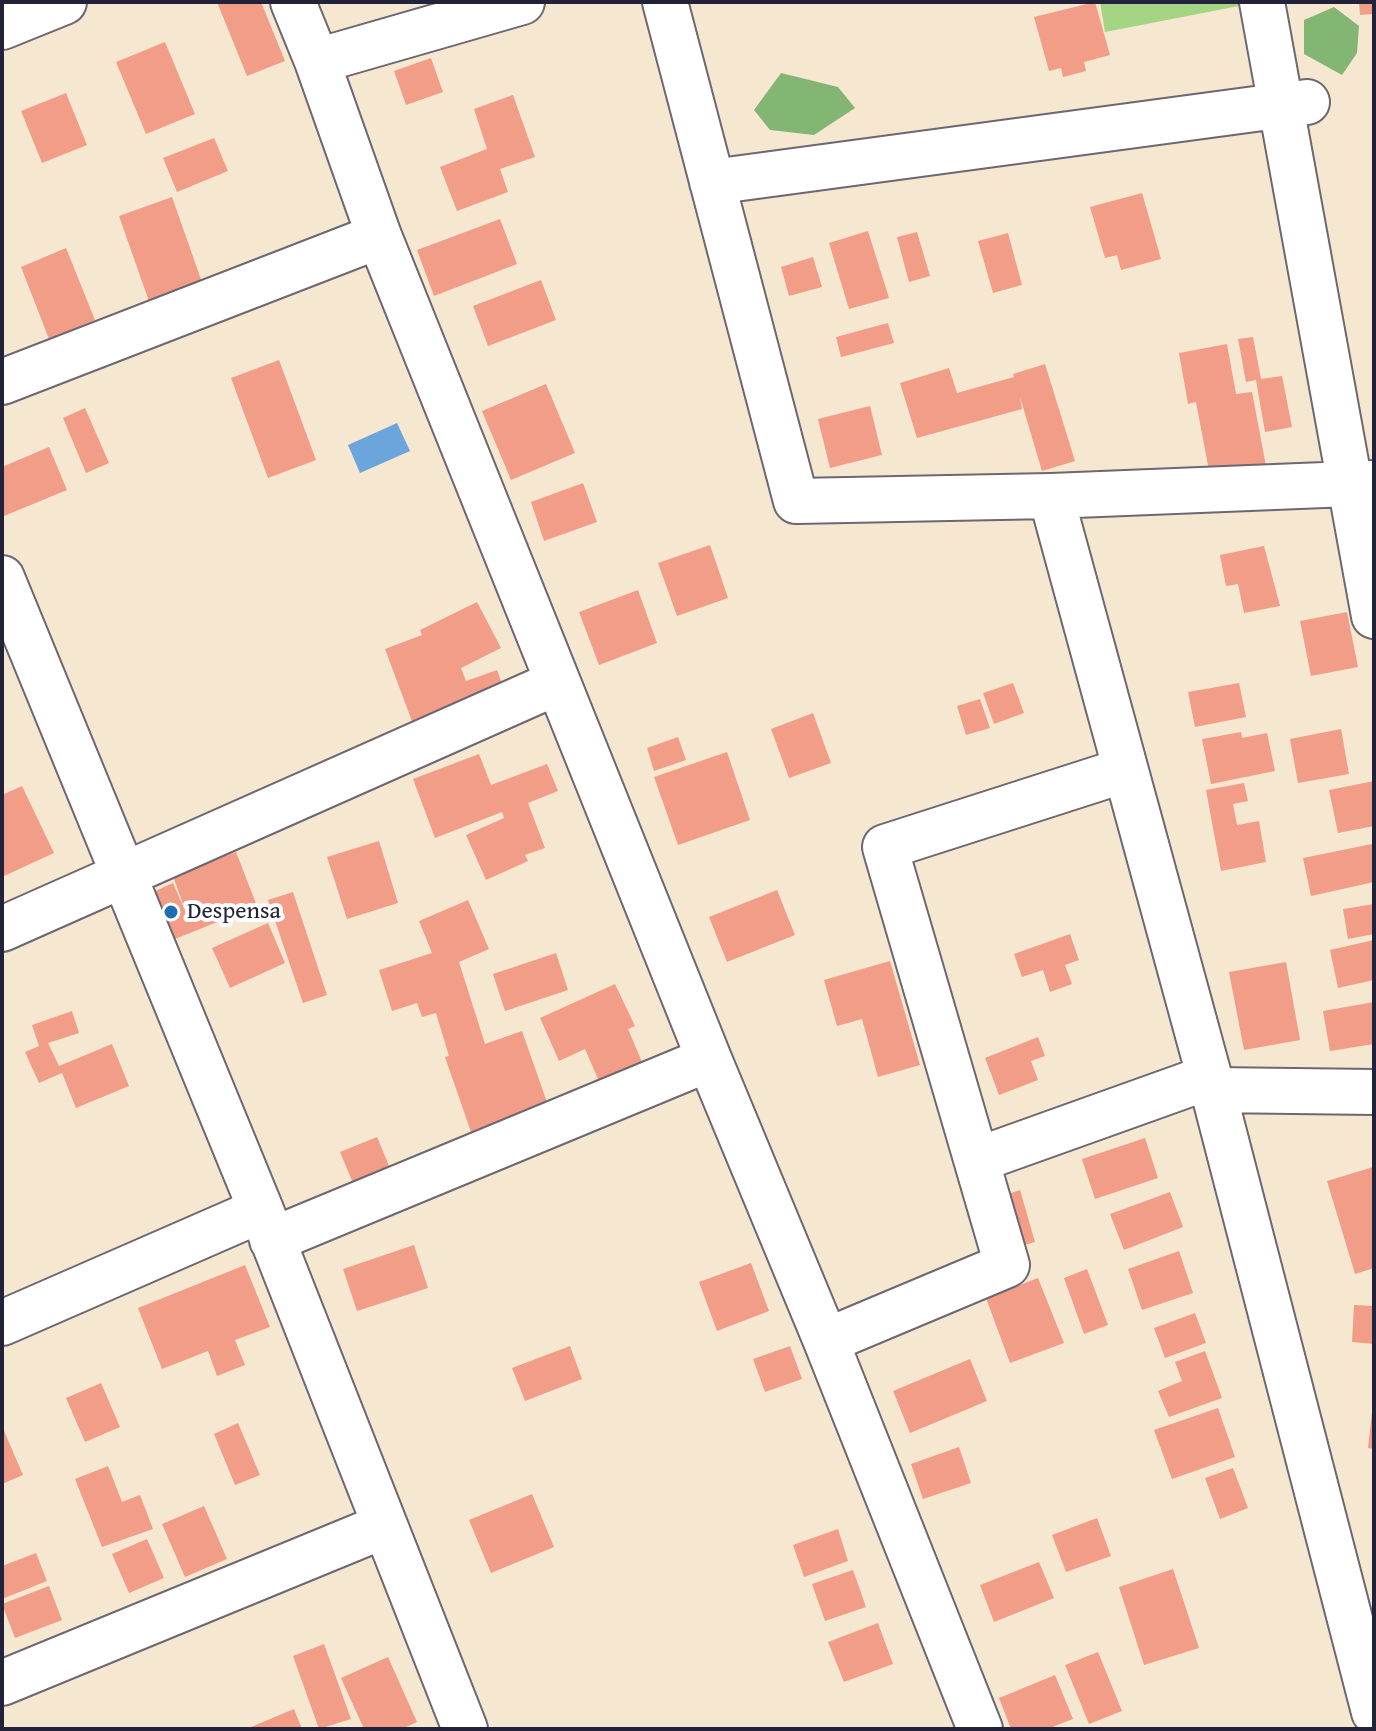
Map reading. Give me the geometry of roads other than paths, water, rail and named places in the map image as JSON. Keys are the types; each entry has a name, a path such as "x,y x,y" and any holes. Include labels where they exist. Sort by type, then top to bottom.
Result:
{"street":[{"path":"2,27 64,2"},
{"path":"293,2 379,236 556,683 826,1341 980,1729"},
{"path":"317,61 522,2"},
{"path":"665,2 796,501 1051,496 1366,476"},
{"path":"1262,2 1294,104 1366,476 1374,616"},
{"path":"1289,2 1294,104"},
{"path":"712,182 1294,104"},
{"path":"2,382 379,236"},
{"path":"1051,496 1211,1084 1374,1712"},
{"path":"2,578 266,1225 465,1729"},
{"path":"2,929 556,683"},
{"path":"826,1341 1007,1265 885,847 1125,770"},
{"path":"2,1323 709,1059"},
{"path":"977,1160 1211,1084 1374,1092"},
{"path":"2,1683 384,1526"}],"water":[{"path":"397,423 410,451 360,473 348,445"}],"place":[{"name":"Despensa","path":"171,912"}]}
